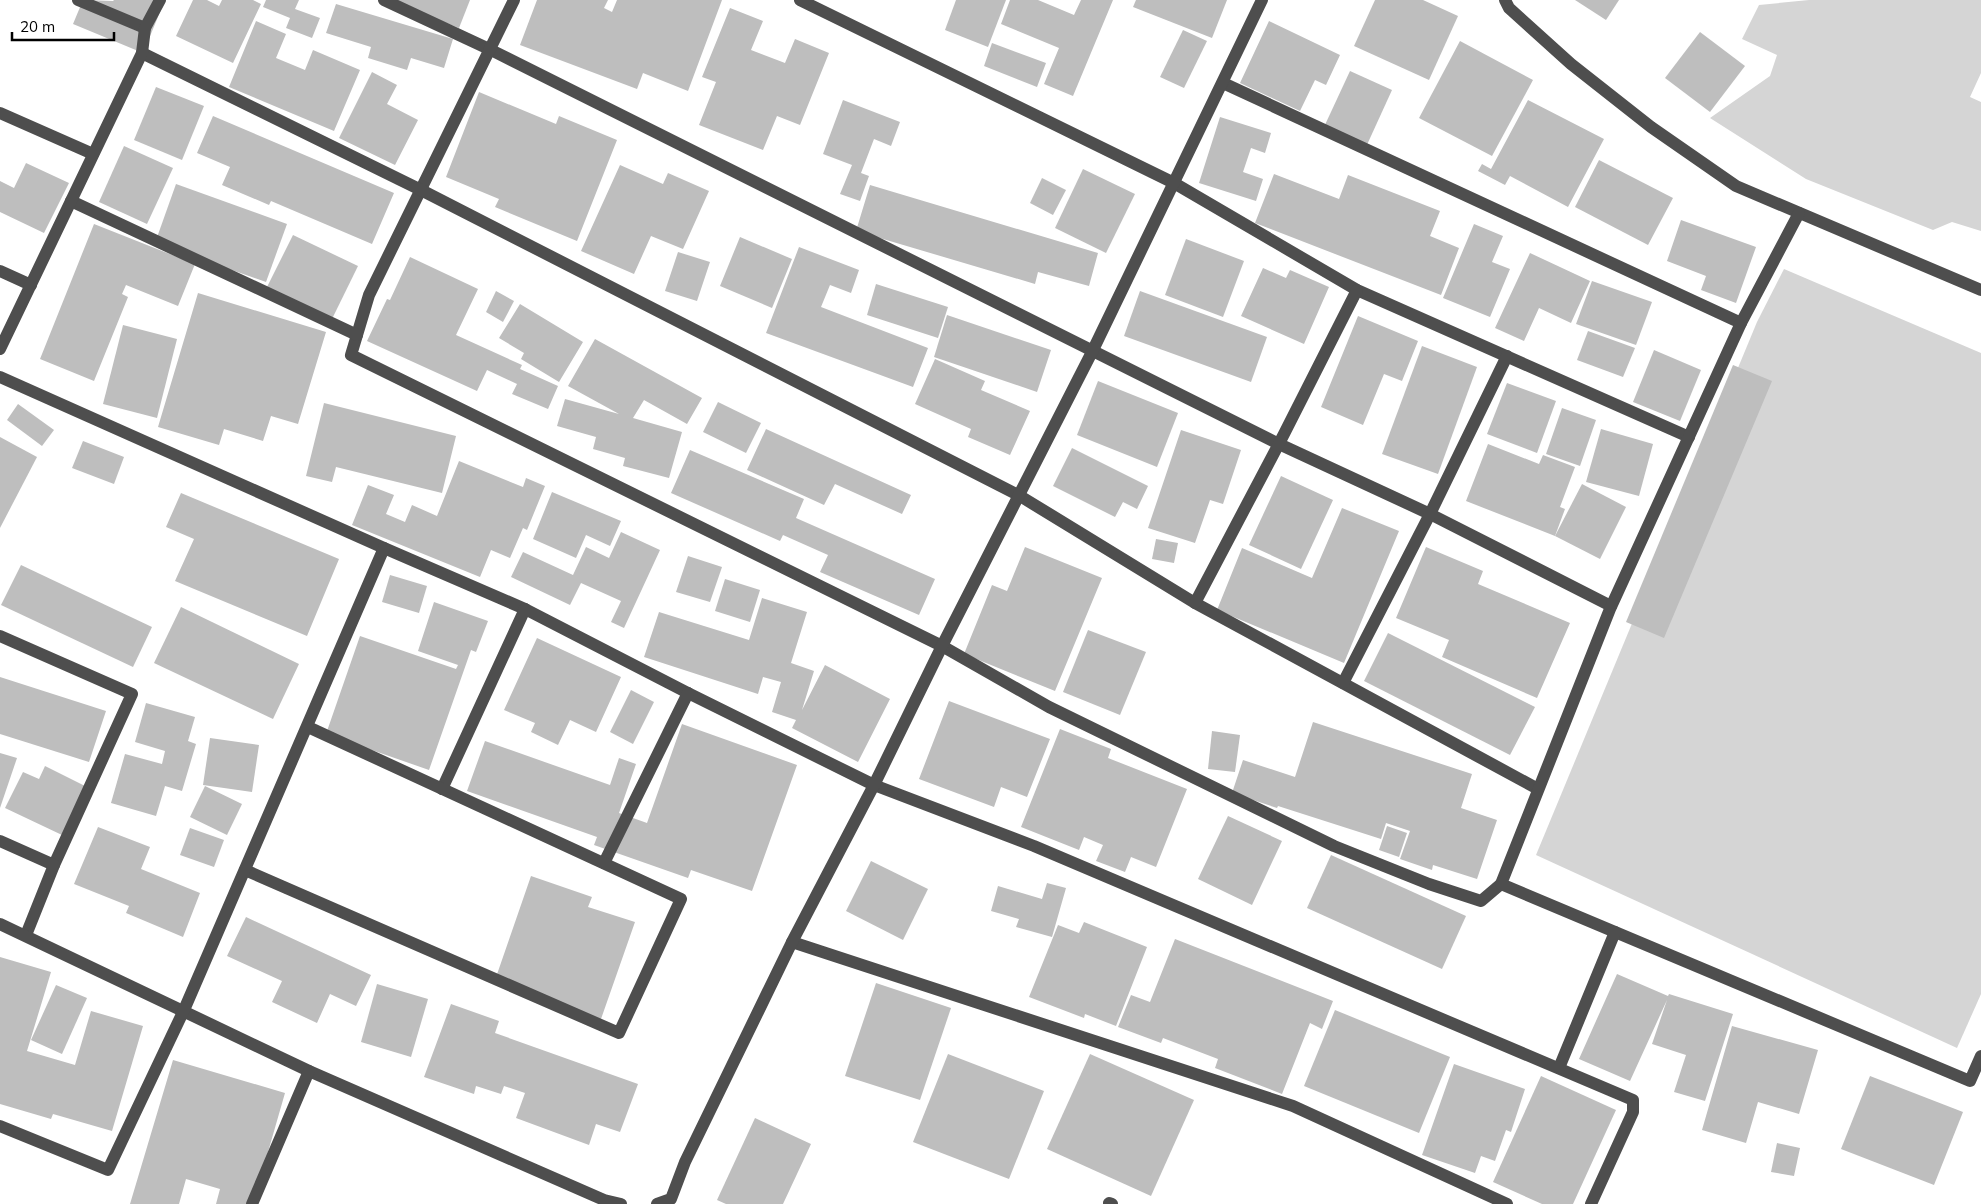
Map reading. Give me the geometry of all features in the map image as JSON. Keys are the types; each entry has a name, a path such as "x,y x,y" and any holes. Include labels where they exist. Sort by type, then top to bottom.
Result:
{"street":[{"path":"78,0 145,28"},
{"path":"0,349 142,52 145,28 160,0"},
{"path":"384,0 489,49 1279,444 1430,514 1612,606"},
{"path":"514,0 369,295 351,355 942,646 1049,707 1334,846 1429,884 1481,901 1501,884 1612,606 1741,323 1799,212"},
{"path":"800,0 1174,183 1357,290 1689,437"},
{"path":"657,1204 671,1199 686,1162 792,942 1093,350 1262,0"},
{"path":"1509,3 1571,64 1651,128 1736,186 1981,290"},
{"path":"142,52 421,190 1020,496 1195,603 1538,789"},
{"path":"1223,83 1741,323"},
{"path":"0,112 93,154"},
{"path":"71,201 357,335"},
{"path":"0,270 31,285"},
{"path":"1195,603 1279,444 1357,290"},
{"path":"1343,683 1430,514 1506,356"},
{"path":"0,377 525,609 688,693 874,784 1034,846 1633,1100 1633,1112 1592,1204"},
{"path":"0,1126 108,1170 184,1010 384,548"},
{"path":"442,788 525,609"},
{"path":"0,636 132,694 54,865 26,936"},
{"path":"604,863 688,693"},
{"path":"245,870 619,1033 681,899 308,727"},
{"path":"0,841 54,865"},
{"path":"1501,884 1976,1084 1981,1056"},
{"path":"0,924 309,1071 604,1200 621,1204"},
{"path":"1560,1068 1615,932"},
{"path":"792,942 1293,1106 1507,1204"},
{"path":"252,1204 309,1071"}],"shaded area":[{"path":"1809,0 1981,0 1981,73 1970,97 1981,102 1981,231 1952,222 1933,230 1806,179 1710,118 1770,76 1777,55 1742,39 1759,5"},
{"path":"1784,269 1981,353 1981,994 1957,1048 1536,855 1757,322"}],"building":[{"path":"83,0 165,0 143,53 73,24"},
{"path":"193,0 207,0 219,6 222,0 253,0 261,4 233,63 176,36"},
{"path":"266,0 299,0 295,9 320,18 312,38 286,28 290,18 263,7"},
{"path":"389,0 470,0 459,28"},
{"path":"537,0 608,0 604,8 612,12 617,0 722,0 688,91 643,73 637,89 520,45"},
{"path":"956,0 1006,0 988,47 945,30"},
{"path":"1010,0 1038,0 1074,15 1081,0 1113,0 1073,96 1044,84 1059,48 1001,24"},
{"path":"1136,0 1227,0 1212,38 1133,7"},
{"path":"1375,0 1423,0 1458,16 1429,80 1354,46"},
{"path":"1575,0 1619,0 1606,20"},
{"path":"336,4 453,39 444,68 411,58 407,70 368,58 371,47 326,33"},
{"path":"730,8 763,21 751,50 785,63 795,39 829,53 800,125 777,116 763,150 699,125 716,82 702,77"},
{"path":"256,21 286,34 276,58 305,70 313,50 360,70 334,131 229,87"},
{"path":"1269,21 1340,55 1326,85 1315,80 1300,111 1240,83"},
{"path":"1183,30 1207,41 1184,88 1160,77"},
{"path":"1700,32 1745,66 1710,112 1665,78"},
{"path":"1460,41 1533,80 1492,156 1419,118"},
{"path":"992,43 1046,63 1037,87 984,66"},
{"path":"1350,71 1392,90 1366,147 1324,127"},
{"path":"372,72 397,85 387,104 418,120 395,165 339,138"},
{"path":"156,87 204,106 182,160 134,140"},
{"path":"479,92 556,124 559,116 617,140 577,241 495,207 499,199 446,177"},
{"path":"843,100 900,122 891,146 874,139 861,173 869,176 860,201 840,194 852,165 823,154"},
{"path":"1528,100 1604,139 1568,207 1510,176 1505,185 1478,171 1482,164 1491,169"},
{"path":"213,116 394,193 372,244 271,201 269,205 222,185 230,167 197,153"},
{"path":"1220,117 1271,133 1265,153 1251,148 1243,172 1263,179 1256,201 1199,183"},
{"path":"124,146 173,168 147,224 99,202"},
{"path":"1599,160 1673,198 1648,245 1575,207"},
{"path":"26,163 69,183 44,233 0,212 0,181 14,188"},
{"path":"620,165 663,184 668,173 709,191 683,249 651,236 634,274 581,251"},
{"path":"1083,169 1135,194 1106,253 1055,228"},
{"path":"1274,174 1339,199 1348,175 1440,211 1430,236 1459,248 1441,295 1255,223"},
{"path":"1042,178 1066,190 1053,215 1030,203"},
{"path":"176,184 287,224 266,282 155,243"},
{"path":"870,185 1098,253 1089,286 1038,272 1035,284 856,231"},
{"path":"1681,220 1756,247 1736,303 1701,290 1706,276 1667,261"},
{"path":"94,224 195,264 178,306 126,285 122,294 128,297 94,381 40,359"},
{"path":"1474,224 1503,236 1492,262 1510,269 1490,317 1443,298"},
{"path":"293,235 358,266 332,319 267,287"},
{"path":"740,237 792,259 772,308 720,286"},
{"path":"1186,239 1244,261 1223,317 1165,295"},
{"path":"799,247 859,270 851,293 830,285 821,307 928,348 913,387 766,333"},
{"path":"678,252 710,262 697,301 665,291"},
{"path":"1530,253 1590,281 1571,323 1539,308 1524,341 1495,328"},
{"path":"410,257 478,289 456,335 522,365 520,369 558,386 548,409 512,394 517,384 487,370 477,391 367,341 387,299 390,300"},
{"path":"1263,268 1286,278 1290,270 1329,287 1304,344 1241,316"},
{"path":"1592,281 1652,302 1636,345 1576,324"},
{"path":"876,284 948,307 938,338 867,315"},
{"path":"496,291 514,301 503,322 486,312"},
{"path":"1140,291 1267,337 1251,382 1124,336"},
{"path":"198,293 326,332 298,424 271,416 263,441 224,429 219,445 158,427"},
{"path":"520,304 583,342 559,382 521,359 524,353 499,338"},
{"path":"947,315 1051,350 1037,392 934,357"},
{"path":"1358,316 1418,341 1402,381 1384,374 1363,425 1321,407"},
{"path":"123,325 177,339 157,418 103,404"},
{"path":"1588,331 1635,348 1623,377 1577,360"},
{"path":"595,339 702,398 687,424 644,400 633,418 682,432 669,478 623,466 625,458 593,449 596,437 557,426 565,399 619,414 568,386"},
{"path":"1422,346 1477,367 1438,474 1382,454"},
{"path":"1654,350 1701,370 1680,421 1633,402"},
{"path":"935,359 985,381 981,390 1030,411 1010,455 968,437 971,429 915,404"},
{"path":"1733,365 1772,381 1664,638 1626,622"},
{"path":"1098,381 1178,413 1157,467 1077,435"},
{"path":"1507,383 1556,401 1537,453 1487,434"},
{"path":"718,402 761,423 746,453 703,432"},
{"path":"324,403 456,436 442,493 336,467 332,482 306,476"},
{"path":"18,404 54,430 42,446 7,420"},
{"path":"1562,408 1596,420 1580,466 1546,454"},
{"path":"766,429 911,495 902,514 835,484 824,505 747,470"},
{"path":"1601,429 1653,444 1639,496 1586,482"},
{"path":"1181,430 1241,450 1223,504 1210,500 1195,543 1148,528"},
{"path":"0,437 37,457 0,528"},
{"path":"83,441 124,457 114,484 72,468"},
{"path":"1488,444 1539,464 1543,455 1575,467 1560,507 1565,509 1555,536 1466,501"},
{"path":"1072,448 1148,486 1137,509 1123,502 1115,517 1053,486"},
{"path":"690,450 804,499 796,518 935,579 919,615 820,572 828,555 783,535 780,541 671,493"},
{"path":"459,461 523,487 526,478 545,486 527,530 523,528 510,558 491,550 480,577 352,525 368,485 394,495 386,514 405,522 412,505 437,516"},
{"path":"1281,476 1333,500 1301,569 1249,545"},
{"path":"1582,484 1626,507 1600,559 1555,536"},
{"path":"552,492 621,521 610,546 586,535 576,558 533,539"},
{"path":"181,493 339,559 307,636 175,581 194,539 166,527"},
{"path":"1342,508 1399,531 1344,663 1217,610 1242,548 1312,578"},
{"path":"621,532 660,550 624,628 611,622 621,601 581,583 570,605 511,577 523,552 573,575 586,547 609,558"},
{"path":"1156,539 1178,543 1174,563 1152,559"},
{"path":"1025,547 1102,578 1055,691 964,654 992,585 1007,591"},
{"path":"1426,547 1483,571 1478,584 1570,623 1537,698 1442,657 1449,640 1396,618"},
{"path":"688,556 722,567 710,602 676,592"},
{"path":"21,565 152,627 133,667 1,605"},
{"path":"390,575 427,586 419,613 382,602"},
{"path":"725,579 760,590 750,622 715,611"},
{"path":"762,598 807,612 791,663 814,671 802,710 825,665 890,699 858,762 792,728 796,720 772,712 781,682 763,677 758,694 644,657 659,612 749,640"},
{"path":"434,602 488,621 476,652 471,650 429,770 326,734 360,636 456,669 458,665 418,651"},
{"path":"181,607 299,664 273,719 154,663"},
{"path":"1088,630 1146,652 1120,715 1063,692"},
{"path":"1388,633 1535,707 1510,755 1364,681"},
{"path":"537,638 621,677 596,732 570,720 558,745 531,732 535,723 504,710"},
{"path":"0,677 106,711 89,762 0,734"},
{"path":"631,690 654,702 633,744 610,732"},
{"path":"949,701 1050,739 1027,797 1001,787 994,807 919,779"},
{"path":"146,703 195,717 188,741 196,744 182,791 165,786 156,816 111,803 125,754 162,764 165,751 135,742"},
{"path":"1313,722 1472,774 1461,808 1497,820 1477,879 1433,865 1432,870 1400,859 1410,831 1386,823 1381,839 1232,793 1243,760 1295,777"},
{"path":"682,724 797,765 752,891 691,870 688,878 594,845 597,837 467,791 485,741 610,785 619,758 636,764 619,813 647,823"},
{"path":"1060,729 1111,749 1108,758 1187,789 1156,867 1131,857 1125,872 1096,861 1103,845 1084,837 1079,850 1021,827"},
{"path":"1212,731 1240,735 1235,772 1208,769"},
{"path":"210,738 259,745 252,792 203,785"},
{"path":"0,753 17,758 0,808"},
{"path":"45,766 85,786 62,835 5,808 23,772 39,779"},
{"path":"205,786 242,804 227,835 190,817"},
{"path":"1228,816 1282,841 1252,905 1198,879"},
{"path":"1387,826 1407,833 1399,857 1379,850"},
{"path":"98,827 150,847 141,869 200,893 183,937 126,913 129,906 74,884"},
{"path":"190,828 224,840 214,867 180,855"},
{"path":"1331,855 1466,916 1442,969 1307,908"},
{"path":"871,861 928,889 903,940 846,911"},
{"path":"531,876 592,897 588,907 635,922 601,1019 494,983"},
{"path":"1047,883 1066,888 1052,937 1016,927 1019,919 991,911 998,886 1042,899"},
{"path":"246,917 371,975 356,1006 330,994 317,1023 272,1002 282,981 227,956"},
{"path":"1084,922 1147,947 1116,1026 1085,1014 1084,1018 1029,997 1058,925 1079,933"},
{"path":"1175,939 1333,1001 1322,1029 1310,1023 1282,1094 1215,1068 1218,1059 1163,1038 1161,1043 1118,1027 1131,995 1150,1002"},
{"path":"0,957 51,972 27,1051 75,1065 91,1011 143,1026 112,1131 53,1114 51,1119 0,1104"},
{"path":"1617,974 1668,996 1669,994 1733,1014 1705,1101 1674,1092 1686,1055 1652,1044 1667,1000 1630,1081 1579,1059"},
{"path":"876,983 951,1008 920,1100 845,1076"},
{"path":"377,984 428,999 411,1057 361,1042"},
{"path":"56,985 87,998 62,1054 31,1040"},
{"path":"451,1004 499,1021 495,1033 638,1084 620,1132 596,1124 589,1145 516,1118 525,1093 504,1086 501,1094 476,1086 474,1094 424,1077"},
{"path":"1335,1010 1450,1057 1419,1133 1304,1086"},
{"path":"1732,1026 1818,1050 1799,1114 1758,1102 1746,1143 1702,1130"},
{"path":"948,1054 1044,1091 1009,1179 913,1142"},
{"path":"1090,1054 1194,1100 1151,1196 1047,1149"},
{"path":"173,1060 285,1093 253,1204 216,1204 220,1189 186,1179 179,1204 130,1204"},
{"path":"1454,1064 1525,1089 1511,1132 1506,1130 1495,1161 1481,1156 1475,1173 1422,1155"},
{"path":"1541,1076 1616,1110 1573,1204 1542,1204 1493,1182"},
{"path":"1870,1076 1963,1112 1934,1185 1841,1149"},
{"path":"755,1118 811,1144 783,1204 726,1204 717,1200"},
{"path":"1777,1143 1800,1148 1794,1176 1771,1172"}]}
